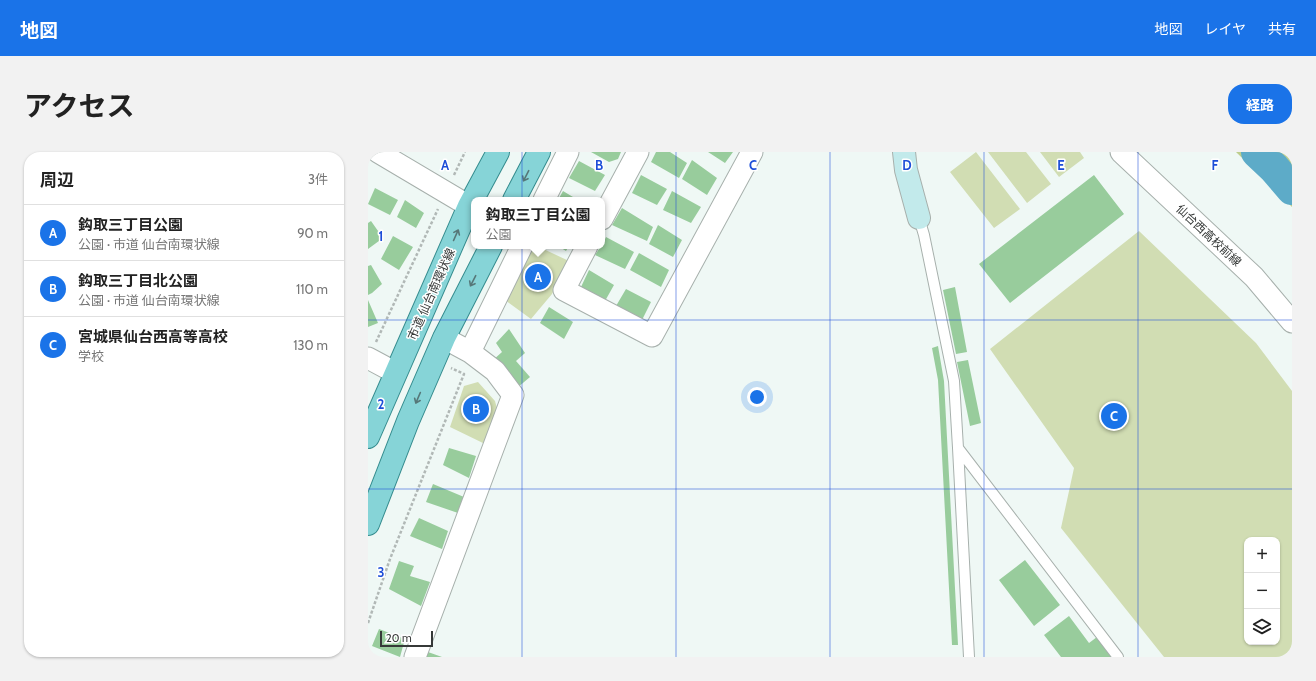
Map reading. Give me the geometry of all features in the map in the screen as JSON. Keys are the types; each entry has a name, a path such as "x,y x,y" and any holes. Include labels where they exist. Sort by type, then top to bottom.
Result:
{"main road":[{"name":"市道 仙台南環状線","path":"474,197 498,152"},
{"path":"516,197 539,152"},
{"name":"市道 仙台南環状線","path":"368,438 471,202"},
{"path":"368,524 408,421 444,338 488,249"}],"street":[{"path":"378,152 469,206"},
{"path":"546,197 568,152"},
{"path":"605,213 638,152"},
{"path":"585,249 564,290 652,336 752,152"},
{"path":"904,152 906,170 919,218"},
{"name":"仙台西高校前線","path":"1121,152 1254,277 1292,322"},
{"path":"470,352 521,249"},
{"path":"415,657 513,395 495,371 470,352 444,338"},
{"path":"368,358 396,373"}],"lane":[{"path":"919,218 924,235 954,381 969,657"},
{"path":"958,448 1118,657"}],"path":[{"path":"368,358 465,152"},
{"path":"368,623 390,559 464,374 451,367"}],"green space":[{"path":"976,152 1020,209 994,228 950,172"},
{"path":"988,152 1026,152 1051,184 1027,203"},
{"path":"1040,152 1080,152 1084,158 1059,177"},
{"path":"1236,152 1292,152 1292,207"},
{"path":"1139,231 1256,343 1292,391 1292,657 1164,657 1061,528 1074,468 990,349"},
{"path":"530,249 543,249 569,261 552,294 531,319 505,300"},
{"path":"478,382 495,401 499,416 485,444 450,427 464,386"}],"building":[{"path":"591,152 621,152 618,159 609,162"},
{"path":"656,152 670,152 687,163 679,178 651,162"},
{"path":"708,152 733,152 725,163"},
{"path":"692,160 717,178 707,195 682,179"},
{"path":"579,161 605,175 595,191 569,178"},
{"path":"641,175 667,189 657,205 632,193"},
{"path":"1094,175 1124,214 1010,303 979,264"},
{"path":"375,188 398,200 390,215 368,204"},
{"path":"563,191 573,197 560,197"},
{"path":"672,191 701,207 691,223 663,210"},
{"path":"405,200 424,213 416,228 397,217"},
{"path":"622,208 653,227 647,241 612,225"},
{"path":"371,221 383,238 368,249 368,223"},
{"path":"658,225 682,240 673,257 649,244"},
{"path":"393,236 413,247 399,270 381,259"},
{"path":"606,237 634,252 625,269 595,255 599,249 605,249"},
{"path":"639,253 669,270 661,287 630,270"},
{"path":"371,265 382,284 368,295 368,266"},
{"path":"589,270 614,285 605,301 581,287"},
{"path":"955,287 967,352 956,354 943,290"},
{"path":"626,289 651,302 642,320 616,306"},
{"path":"368,300 378,323 368,327"},
{"path":"549,307 573,322 564,339 540,323"},
{"path":"509,329 525,353 516,361 530,377 517,388 492,361 502,352 496,343"},
{"path":"938,346 944,381 958,645 952,645 938,380 932,348"},
{"path":"968,360 981,423 970,426 957,362"},
{"path":"449,448 476,456 469,478 443,465"},
{"path":"433,484 464,497 458,513 426,502"},
{"path":"419,518 448,531 442,549 410,536"},
{"path":"1025,560 1060,605 1034,626 999,580"},
{"path":"399,561 414,566 410,576 430,582 421,606 389,589"},
{"path":"1069,616 1089,643 1097,637 1113,657 1061,657 1044,635"},
{"path":"379,629 405,639 400,657 372,646"},
{"path":"428,652 442,657 426,657"}],"waterway":[{"path":"1257,152 1274,168 1292,189"}],"place":[{"name":"鈎取三丁目公園","path":"538,277"},
{"name":"鈎取三丁目北公園","path":"476,409"},
{"name":"宮城県仙台西高等高校","path":"1114,416"}]}
